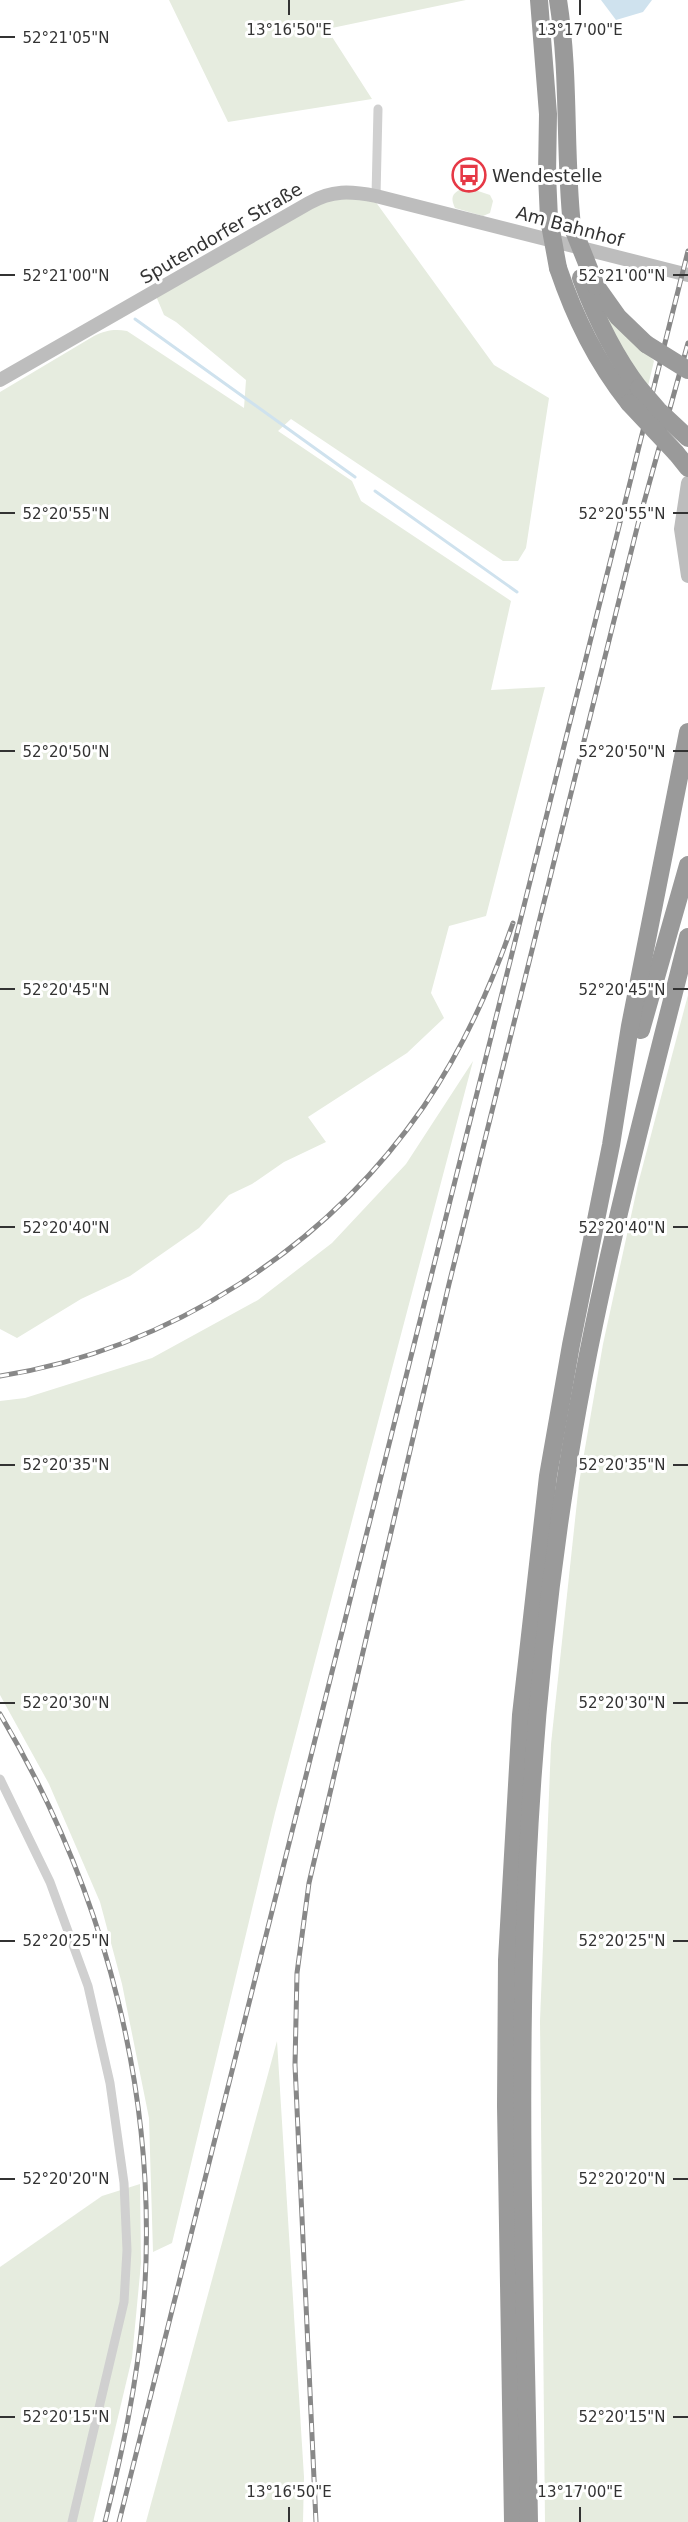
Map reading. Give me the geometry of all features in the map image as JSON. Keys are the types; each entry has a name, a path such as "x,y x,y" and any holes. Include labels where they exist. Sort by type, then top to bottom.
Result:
{"highway":[{"path":"539,0 548,114 549,219 558,268 585,338 608,377 628,403 682,457 688,468"},
{"path":"558,0 565,59 568,178 572,226 588,282 605,337 623,366 658,410 688,438"},
{"path":"588,282 618,317 646,344 688,370"},
{"path":"513,2522 506,2106 507,1960 515,1794 528,1647 548,1476 571,1345 611,1144 630,1026 688,732"},
{"path":"611,1144 659,961 688,865"},
{"path":"529,2522 522,2109 527,1879 537,1717 566,1478 583,1384 619,1213 688,937"},
{"path":"679,973 688,950"}],"street":[{"path":"376,196 378,110"},
{"name":"Sputendorfer Straße","path":"0,380 324,194 342,191 376,196 442,213"},
{"name":"Am Bahnhof","path":"442,213 688,275"},
{"path":"688,483 681,529 688,576"},
{"path":"0,1779 50,1882 88,1986 110,2083 124,2183 127,2250 124,2302 72,2522"}],"shaded area":[{"path":"169,0 466,0 327,29 372,99 228,122"},
{"path":"466,187 490,195 493,201 490,213 483,216 455,208 452,200 454,194"},
{"path":"342,197 375,201 494,365 549,398 526,548 518,561 503,561 291,419 278,431 352,481 361,501 511,601 491,690 545,687 486,916 449,926 431,993 444,1018 407,1053 308,1117 326,1142 284,1162 252,1184 229,1195 199,1228 130,1276 81,1299 17,1338 0,1329 0,392 94,336 118,330 127,331 244,408 246,380 176,322 164,315 156,296 323,200"},
{"path":"593,292 654,361 648,386 629,365"},
{"path":"688,995 688,2522 545,2522 540,2021 551,1744 579,1483 603,1344 638,1184"},
{"path":"473,1061 275,1813 172,2243 153,2252 149,2118 122,1984 100,1902 49,1784 0,1695 0,1401 25,1398 152,1358 258,1300 332,1243 406,1164"},
{"path":"277,2041 304,2477 303,2522 146,2522"},
{"path":"140,2184 141,2263 132,2358 93,2522 0,2522 0,2267 102,2196"}],"water":[{"path":"601,0 652,0 643,12 616,20"}],"waterway":[{"path":"135,319 355,477"},
{"path":"375,491 517,592"}],"railway":[{"path":"119,2522 688,251"},
{"path":"316,2522 295,2065 297,1973 309,1883 449,1284 638,524 688,343"},
{"path":"0,1376 63,1362 125,1342 184,1316 240,1284 292,1246 341,1204 385,1157 438,1085 475,1018 513,923"},
{"path":"0,1714 38,1783 70,1854 97,1927 118,2002 134,2079 143,2156 146,2234 143,2313 128,2418 105,2522"}],"place":[{"name":"Wendestelle","path":"469,175"}]}
